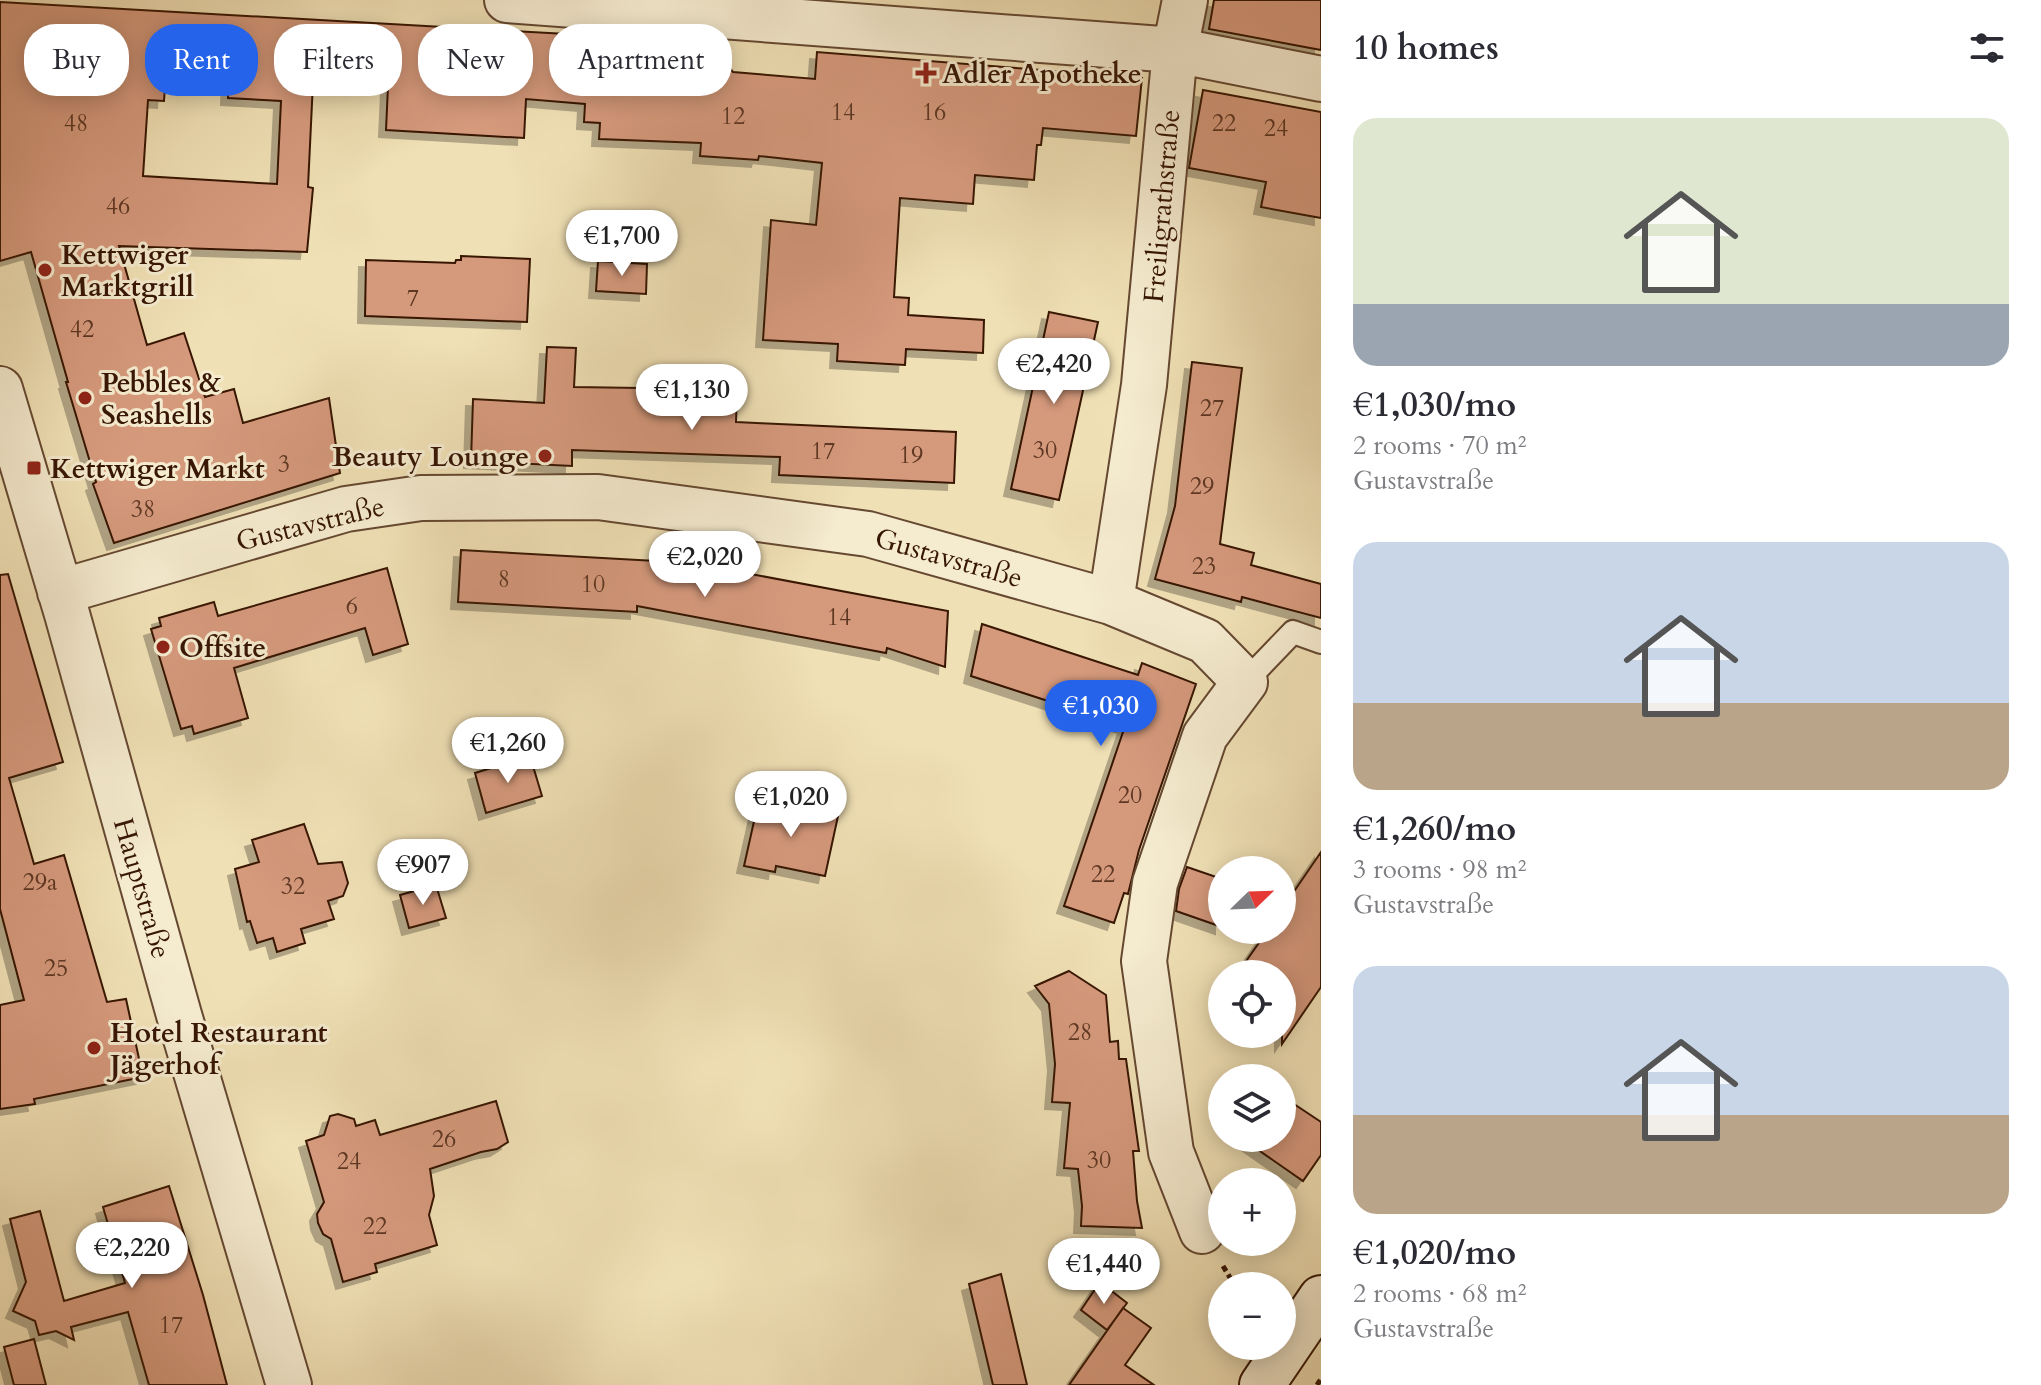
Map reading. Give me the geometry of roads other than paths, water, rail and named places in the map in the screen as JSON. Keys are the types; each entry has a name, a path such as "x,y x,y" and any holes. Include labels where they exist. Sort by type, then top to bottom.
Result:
{"street":[{"path":"507,0 811,12 1175,50 1321,79"},
{"name":"Freiligrathstraße","path":"1111,602 1144,385 1175,50 1185,0"},
{"name":"Hauptstraße","path":"0,389 179,1015 289,1385"},
{"name":"Gustavstraße","path":"60,592 346,509 421,498 598,497 868,534 1111,602 1205,641 1245,682"},
{"path":"1202,1231 1171,1152 1144,961 1155,883 1205,736 1245,682"},
{"path":"1262,1385 1321,1298"}],"lane":[{"path":"1245,682 1293,632 1321,642"}],"place":[{"name":"Adler Apotheke","path":"926,73"},
{"name":"Kettwiger Marktgrill","path":"45,270"},
{"name":"Pebbles & Seashells","path":"85,398"},
{"name":"Beauty Lounge","path":"545,456"},
{"name":"Kettwiger Markt","path":"34,468"},
{"name":"Offsite","path":"163,647"},
{"name":"Hotel Restaurant Jägerhof","path":"94,1048"}]}
